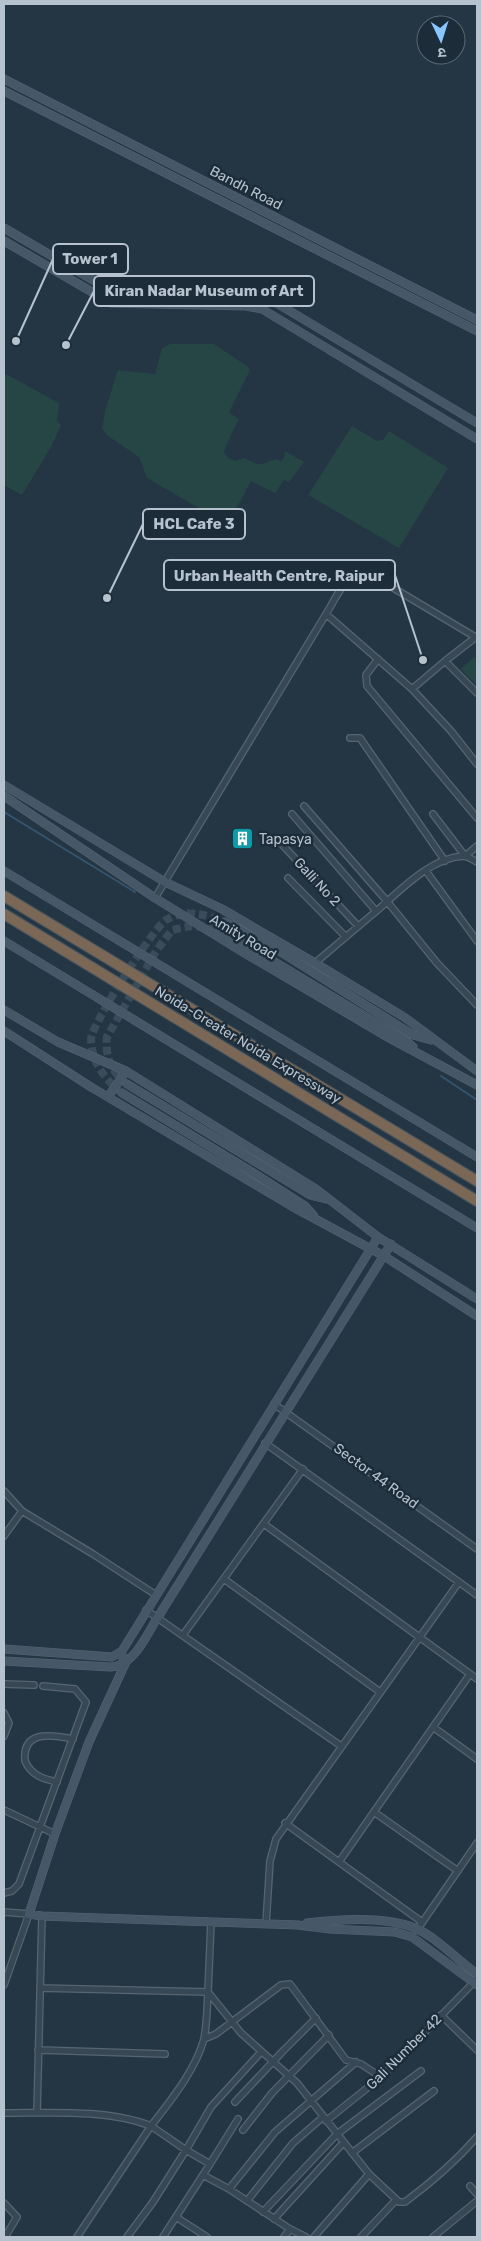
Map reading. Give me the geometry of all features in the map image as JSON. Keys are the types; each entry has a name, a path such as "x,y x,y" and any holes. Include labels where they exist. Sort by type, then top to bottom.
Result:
{"highway":[{"name":"Noida-Greater Noida Expressway","path":"4,896 477,1182"},
{"name":"Noida-Greater Noida Expressway","path":"4,914 477,1201"}],"street":[{"name":"Bandh Road","path":"4,78 477,320"},
{"name":"Bandh Road","path":"4,91 477,331"},
{"path":"4,228 105,287 120,292 252,294 268,298 477,423"},
{"path":"4,241 111,303 246,306 262,309 477,439"},
{"path":"358,367 365,356"},
{"path":"154,898 345,583 353,576 363,574 375,577 476,637 412,689"},
{"path":"326,614 412,689 451,731 477,764"},
{"path":"378,659 366,675 366,686 477,818"},
{"path":"446,661 477,693"},
{"path":"350,738 360,738 445,861"},
{"name":"Amity Road","path":"4,785 165,882 222,909 316,963 404,1017 477,1071"},
{"name":"Amity Road","path":"4,796 154,898 241,951 421,1055 477,1085"},
{"path":"304,806 386,900 436,963 477,1005"},
{"path":"292,814 376,911"},
{"path":"433,814 465,856 477,862"},
{"name":"Galli No 2","path":"276,838 358,926"},
{"path":"316,963 386,900 426,871 445,861 465,856 477,846"},
{"path":"4,871 477,1157"},
{"path":"426,871 477,941"},
{"path":"288,878 346,937"},
{"path":"421,1055 406,1041 223,925 276,949 413,1035 437,1042"},
{"path":"4,941 477,1228"},
{"path":"4,1010 58,1042 126,1071 316,1190 378,1237 477,1299"},
{"path":"4,1031 108,1097 319,1221 384,1256 477,1316"},
{"path":"108,1097 126,1071"},
{"path":"127,1084 310,1195 332,1201"},
{"path":"122,1093 305,1206 319,1221"},
{"path":"4,1649 112,1657 121,1652 378,1237"},
{"path":"4,1985 30,1914 55,1834 89,1742 125,1664 134,1655 391,1244"},
{"name":"Sector 44 Road","path":"274,1404 477,1549"},
{"path":"265,1443 477,1595"},
{"path":"183,1635 303,1469"},
{"path":"4,1491 22,1511 156,1595"},
{"path":"4,1536 22,1511"},
{"path":"264,1524 477,1679"},
{"path":"224,1579 380,1692"},
{"path":"266,1924 272,1848 285,1823 460,1582"},
{"path":"146,1610 341,1746"},
{"path":"121,1652 125,1664"},
{"path":"4,1661 110,1667 125,1664"},
{"path":"339,1862 470,1674"},
{"path":"4,1684 34,1686"},
{"path":"4,1893 12,1891 18,1884 85,1706 85,1700 75,1690 43,1686"},
{"path":"4,1713 9,1723 4,1736"},
{"path":"433,1727 477,1759"},
{"path":"57,1782 42,1778 27,1766 24,1755 27,1747 36,1737 45,1735 74,1739"},
{"path":"4,1810 55,1834"},
{"path":"374,1812 458,1871"},
{"path":"285,1823 422,1922"},
{"path":"417,1930 477,1843"},
{"path":"4,1912 42,1916 298,1925 330,1929 395,1932 412,1937 476,1977"},
{"path":"37,2113 42,1916"},
{"path":"298,1925 330,1920 397,1923 417,1930 476,1977"},
{"path":"76,2237 179,2088 204,2039 212,1922"},
{"name":"Gali Number 42","path":"247,2201 293,2143 381,2077 476,1977"},
{"path":"204,2039 212,2037 285,1984 294,1987 346,2060 356,2062 381,2077"},
{"path":"40,1988 208,1992 232,2022 261,2052 288,2075 369,2174 396,2200 405,2202 437,2179 453,2165 477,2137"},
{"path":"441,2015 477,2050"},
{"path":"235,2102 316,2018"},
{"path":"243,2130 262,2104 288,2075 329,2035"},
{"path":"38,2050 165,2054"},
{"path":"127,2237 153,2202 211,2107 261,2052"},
{"path":"229,2189 275,2132 356,2062"},
{"path":"263,2212 337,2134 421,2071"},
{"path":"352,2153 434,2091"},
{"path":"4,2113 112,2116 135,2120 151,2126 210,2164"},
{"path":"163,2237 238,2119"},
{"path":"274,2219 343,2143"},
{"path":"314,2237 369,2174"},
{"path":"203,2175 229,2189 290,2230 304,2237"},
{"path":"470,2186 477,2194"},
{"path":"361,2237 396,2200"},
{"path":"433,2237 477,2200"},
{"path":"4,2203 17,2217 5,2237"},
{"path":"176,2217 207,2237"},
{"path":"284,2237 290,2230"}],"green space":[{"path":"170,344 214,344 250,370 229,412 239,420 224,452 228,458 235,461 244,458 257,464 262,464 276,459 281,461 284,458 285,451 304,462 289,482 284,480 275,493 251,481 234,510 223,517 216,518 147,478 139,457 108,436 102,428 118,370 155,374 162,348"},
{"path":"4,373 59,403 57,421 61,425 51,447 22,495 4,485"},
{"path":"352,426 377,441 383,440 389,431 448,468 399,548 308,495"},
{"path":"474,657 477,659 477,685 461,669"}],"waterway":[{"path":"4,812 135,892"},
{"path":"441,1076 477,1100"}],"tunnel":[{"path":"122,1093 105,1076 93,1055 91,1039 101,1015 137,957 166,920 181,914 196,914 225,922"},
{"path":"127,1084 110,1064 107,1051 107,1037 156,951 172,930 191,926 220,929"}],"place":[{"name":"Tower 1","path":"16,341"},
{"name":"Kiran Nadar Museum of Art","path":"66,345"},
{"name":"HCL Cafe 3","path":"107,598"},
{"name":"Urban Health Centre, Raipur","path":"423,660"},
{"name":"Tapasya","path":"243,839"}]}
